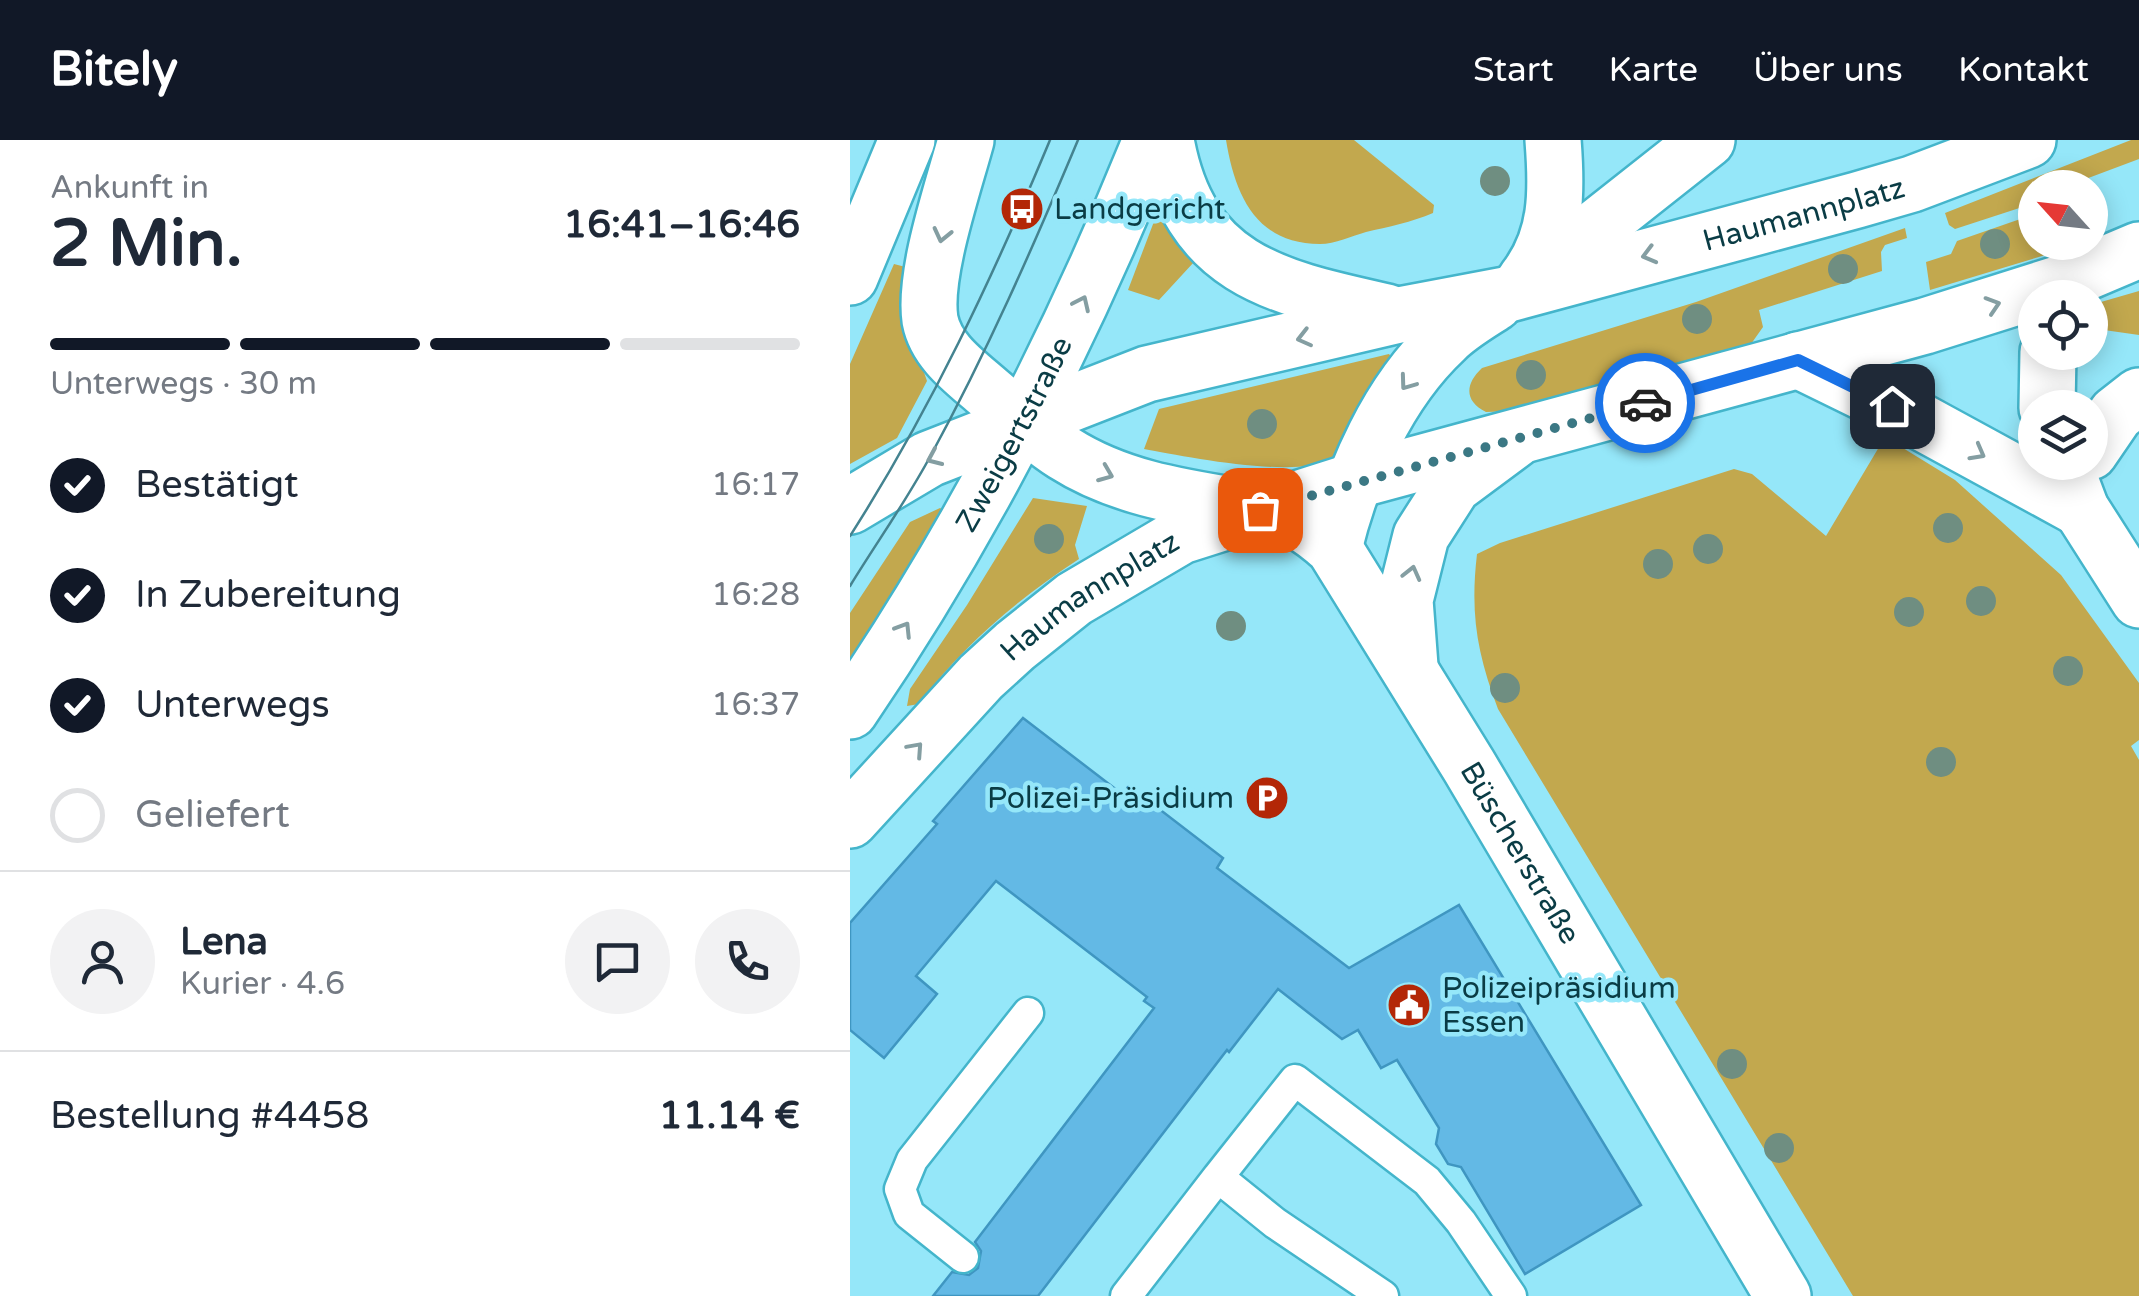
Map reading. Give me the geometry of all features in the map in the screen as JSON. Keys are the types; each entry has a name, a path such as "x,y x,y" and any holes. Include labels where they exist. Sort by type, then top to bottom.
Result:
{"main road":[{"path":"850,278 907,140"},
{"name":"Büscherstraße","path":"966,140 931,282 932,329 936,340 952,359 1061,452 1112,477 1163,493 1278,511 1312,529 1334,548 1783,1296"},
{"name":"Zweigertstraße","path":"850,711 946,561 1024,422 1086,296 1151,140"},
{"path":"1166,140 1186,207 1224,252 1274,283 1300,293 1399,315"},
{"path":"1334,548 1343,512 1393,402 1422,362 1447,337 1511,293 1536,266 1550,235 1557,201 1553,140"},
{"name":"Haumannplatz","path":"1511,293 1707,140"},
{"name":"Haumannplatz","path":"850,506 929,459 1147,374 1511,293 1912,184 2028,140"},
{"name":"Haumannplatz","path":"2079,280 2139,250"},
{"name":"Haumannplatz","path":"850,820 981,677 1074,599 1181,536 1357,480 2018,301"},
{"path":"1798,360 1892,406 2018,455"},
{"path":"2108,426 2139,396"},
{"name":"Büscherstraße","path":"1410,669 1406,600 1421,536 1453,486 1515,440"},
{"path":"2078,480 2139,600"}],"lane":[{"path":"964,1257 910,1214 900,1188 912,1160 1028,1013"},
{"path":"1126,1296 1295,1080 1427,1182 1462,1222 1511,1296"},
{"path":"1218,1177 1275,1222 1383,1296"}],"shaded area":[{"path":"1226,140 1354,140 1434,205 1433,213 1326,244 1298,242 1265,226 1252,213 1235,179"},
{"path":"2139,140 2139,159 2108,171 2055,170"},
{"path":"2018,184 2018,209 1955,229 1945,213"},
{"path":"1158,211 1194,262 1159,300 1128,290"},
{"path":"2018,220 2018,260 2029,260 1930,290 1926,262 1951,254 1957,241"},
{"path":"1905,228 1907,238 1885,245 1881,252 1882,271 1759,310 1763,327 1751,344 1516,411 1486,412 1474,403 1469,392 1472,380 1482,368 1696,302"},
{"path":"894,264 917,270 917,352 927,381 897,438 850,464 850,364"},
{"path":"2139,291 2139,335 2108,331 2108,300"},
{"path":"1389,354 1393,359 1354,416 1338,453 1318,464 1242,465 1144,449 1159,409"},
{"path":"1885,437 1955,480 2061,575 2139,683 2139,740 2131,746 2139,760 2139,1296 1853,1296 1498,709 1485,670 1475,615 1477,554 1500,543 1734,469 1752,474 1826,536"},
{"path":"1033,498 1087,506 1075,545 1079,559 993,624 919,704 907,706 910,689"},
{"path":"940,508 945,511 938,531 850,660 850,613 910,522"}],"building":[{"name":"Polizeipräsidium Essen","path":"1023,718 1122,794 1128,785 1223,858 1217,868 1349,968 1459,905 1641,1205 1525,1274 1461,1167 1448,1164 1436,1144 1439,1128 1397,1060 1381,1068 1358,1030 1342,1039 1278,989 1038,1296 933,1296 952,1272 969,1275 978,1268 981,1251 975,1242 1154,1008 1144,1001 1147,997 996,881 916,976 937,994 884,1058 850,1030 850,923"}],"tram line":[{"path":"850,536 907,441 959,342 1050,140"},
{"path":"850,586 952,416 1009,299 1078,140"}],"way so far":[{"path":"1260,510 1645,403"}],"place":[{"name":"Landgericht","path":"1022,209"},
{"name":"Polizei-Präsidium","path":"1267,798"},
{"name":"Polizeipräsidium Essen","path":"1409,1005"}],"route":[{"path":"1645,403 1798,360 1892,406"}]}
